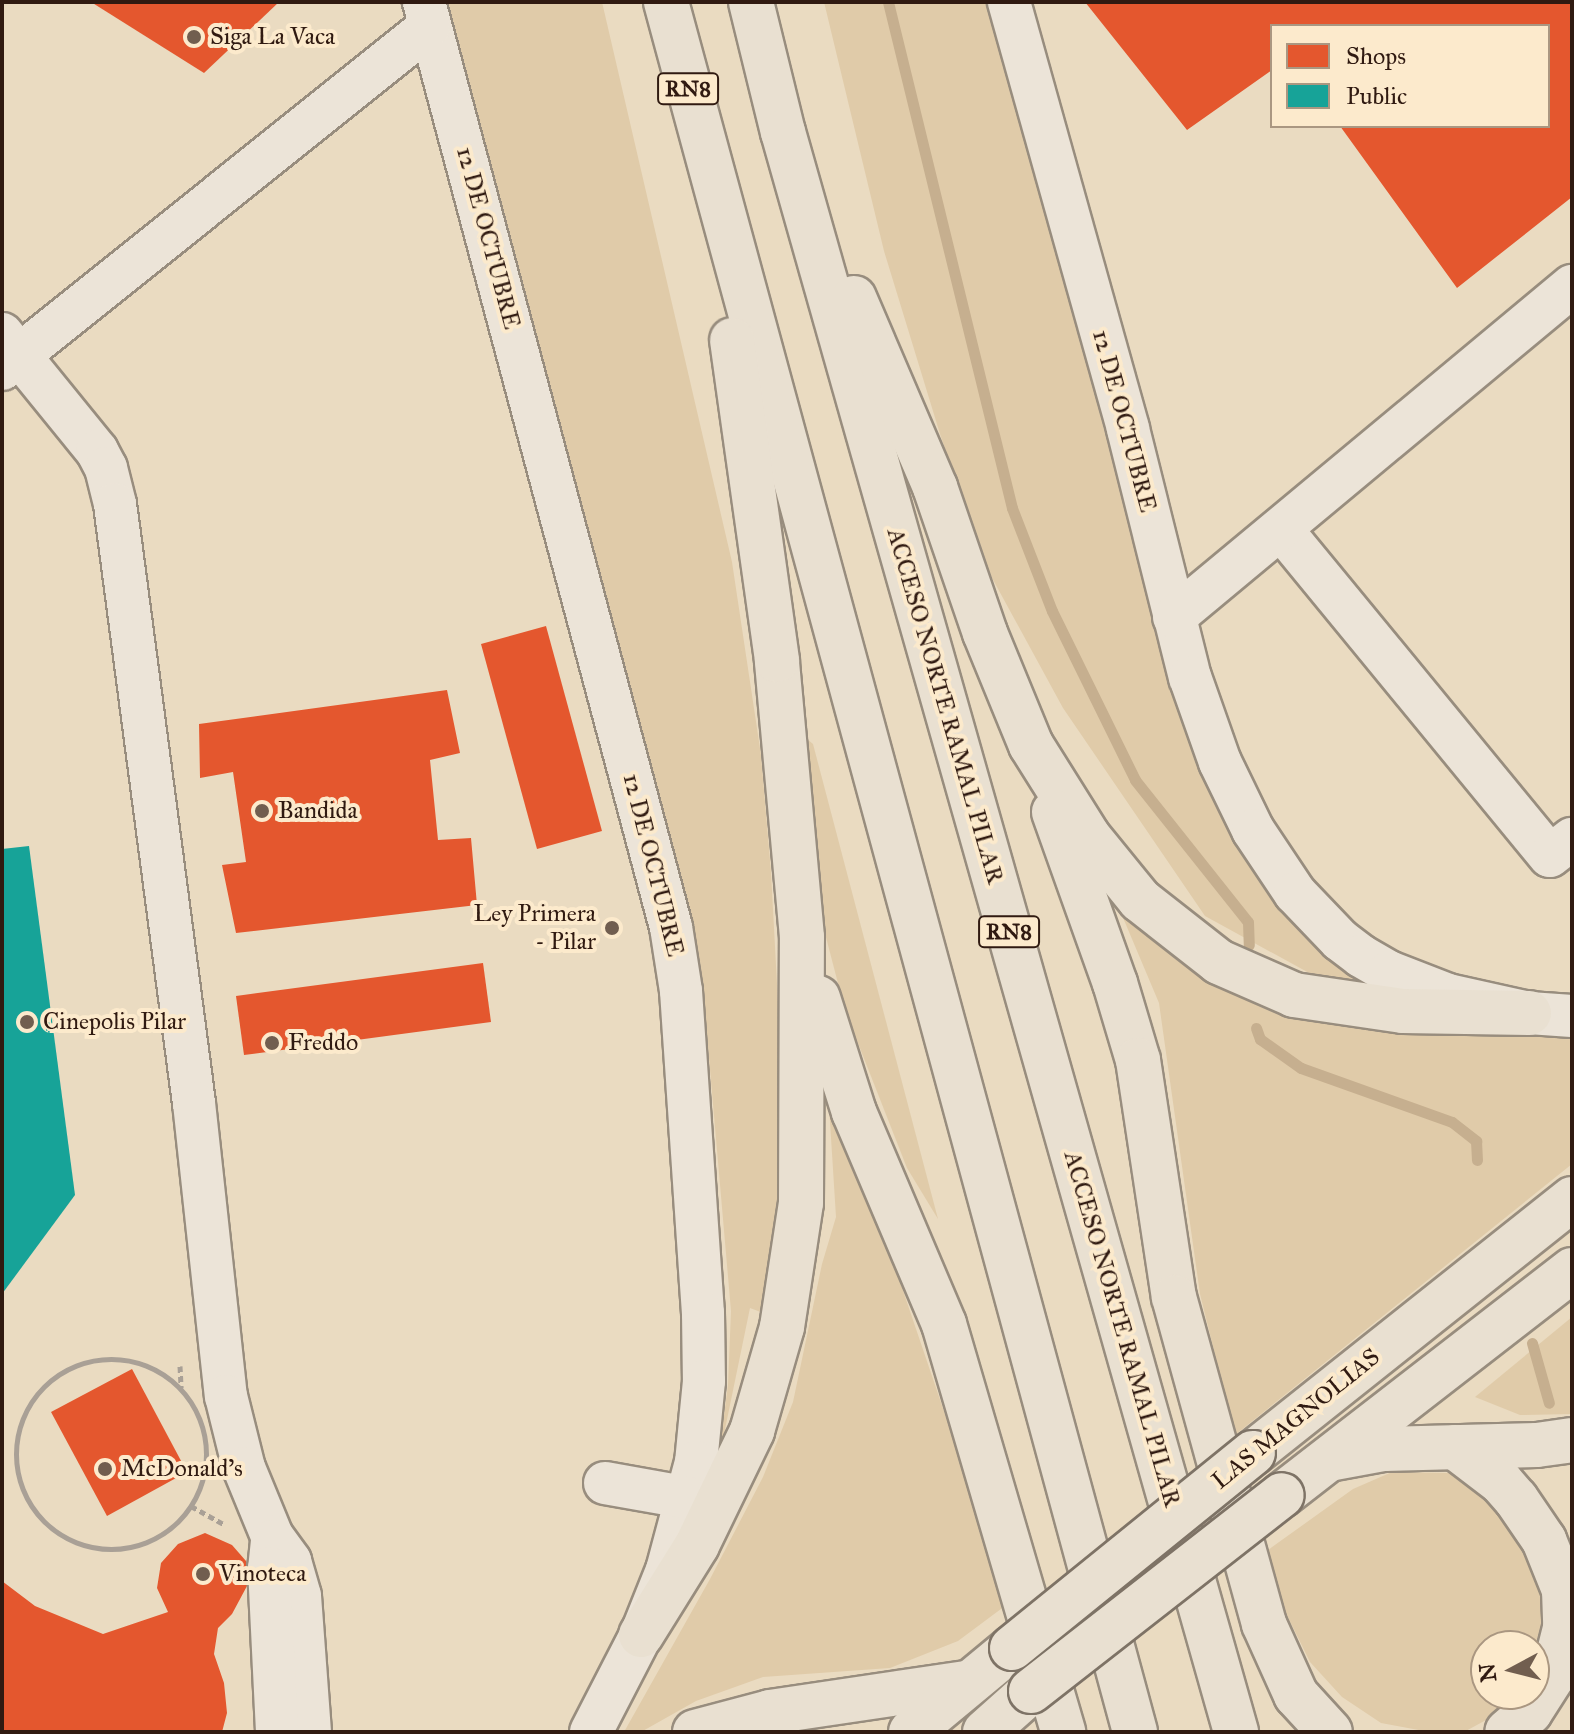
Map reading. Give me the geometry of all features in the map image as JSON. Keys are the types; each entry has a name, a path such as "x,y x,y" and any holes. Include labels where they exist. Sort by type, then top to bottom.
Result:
{"main road":[{"name":"RN8","path":"666,2 710,175 1135,1732"},
{"name":"ACCESO NORTE RAMAL PILAR","path":"751,2 783,132 1236,1732"},
{"path":"783,132 935,487 985,633 1031,745 1115,983 1138,1060 1174,1297 1264,1624 1296,1695 1330,1732"},
{"path":"641,1635 727,1488 752,1431 782,1327 794,1262 803,1172 802,937 777,660 710,175"},
{"path":"1031,745 1088,836 1140,900 1187,940 1239,974 1294,995 1364,1008 1529,1013"},
{"path":"802,937 830,1042 854,1112 944,1324 1063,1732"},
{"name":"LAS MAGNOLIAS","path":"911,1732 966,1683 1572,1199"},
{"name":"LAS MAGNOLIAS","path":"985,1732 1031,1691 1572,1270"},
{"path":"1327,1459 1384,1449 1572,1440"},
{"path":"1455,1447 1501,1482 1516,1499 1544,1540 1564,1590 1565,1628 1553,1676 1530,1712 1507,1732"},
{"path":"695,1732 770,1712 966,1683"}],"street":[{"name":"12 DE OCTUBRE","path":"1009,2 1128,429 1174,617 1204,722 1235,796 1275,865 1317,918 1361,956 1399,977 1448,995 1529,1013 1572,1016"},
{"name":"12 DE OCTUBRE","path":"426,14 551,469 671,927 681,991 703,1313 704,1381 689,1498 667,1570 641,1635 591,1732"},
{"path":"310,1732 300,1596 290,1561 272,1536 244,1468 226,1396 194,1103 115,504 106,468 97,451 8,353 426,14"},
{"path":"1174,617 1572,286"},
{"path":"1281,529 1550,856 1572,839"},
{"path":"605,1483 689,1498"},
{"path":"272,1536 269,1568 277,1732"}],"path":[{"path":"98,1359 128,1359 157,1370 181,1389 198,1414 206,1444 204,1477 191,1506 169,1530 140,1545 108,1550 76,1543 48,1526 27,1501 16,1470 16,1439 26,1410 43,1386 68,1367 98,1359"}],"shaded area":[{"path":"443,2 602,2 732,562 761,755 771,872 788,1189 766,1314 750,1308 717,1468 728,1385 731,1311 707,1035 677,873"},
{"path":"824,2 991,2 1163,652 1372,984 1311,974 1205,916 1063,708 985,565 940,434 884,251"},
{"path":"800,733 813,744 938,1219 907,1168 845,1010 822,922"},
{"path":"1105,875 1271,1008 1343,1025 1572,1034 1572,1164 1235,1435 1200,1294 1159,1003"},
{"path":"829,1106 876,1211 1009,1603 958,1641 890,1668 763,1677 696,1701 641,1732 624,1732 763,1477 793,1402 822,1264 836,1217"},
{"path":"1572,1317 1572,1414 1520,1415 1475,1397"},
{"path":"1392,1472 1451,1473 1498,1505 1533,1547 1546,1592 1543,1630 1470,1630 1470,1710 1502,1710 1499,1713 1464,1732 1424,1731 1381,1723 1342,1697 1310,1662 1276,1593 1268,1550 1353,1489"}],"building: Shops":[{"name":"Siga La Vaca","path":"91,2 279,2 204,73"},
{"path":"1085,2 1572,2 1572,197 1457,288 1341,128 1550,128 1550,24 1270,24 1270,71 1187,130"},
{"path":"546,626 602,831 537,849 481,644"},
{"path":"447,690 460,753 430,760 438,840 471,838 477,905 236,933 222,865 246,862 233,772 200,778 199,724"},
{"path":"483,963 491,1022 244,1055 236,996"},
{"path":"132,1369 187,1472 107,1516 51,1412"},
{"path":"205,1533 232,1545 246,1561 247,1586 232,1614 218,1628 214,1654 224,1683 227,1713 222,1732 2,1732 2,1581 35,1606 103,1634 168,1612 157,1588 161,1563 178,1544"}],"building: Public":[{"name":"Cinepolis Pilar","path":"29,846 75,1195 2,1294 2,849"}],"waterway":[{"path":"888,2 1012,508 1052,611 1135,780 1248,922 1249,945"},
{"path":"1256,1028 1260,1039 1301,1068 1452,1122 1476,1141 1477,1160"},
{"path":"1532,1343 1549,1403"}],"place":[{"name":"Siga La Vaca","path":"194,37"},
{"name":"Bandida","path":"262,811"},
{"name":"Ley Primera - Pilar","path":"612,928"},
{"name":"Cinepolis Pilar","path":"27,1022"},
{"name":"Freddo","path":"272,1043"},
{"name":"McDonald's","path":"105,1469"},
{"name":"Vinoteca","path":"203,1574"}]}
